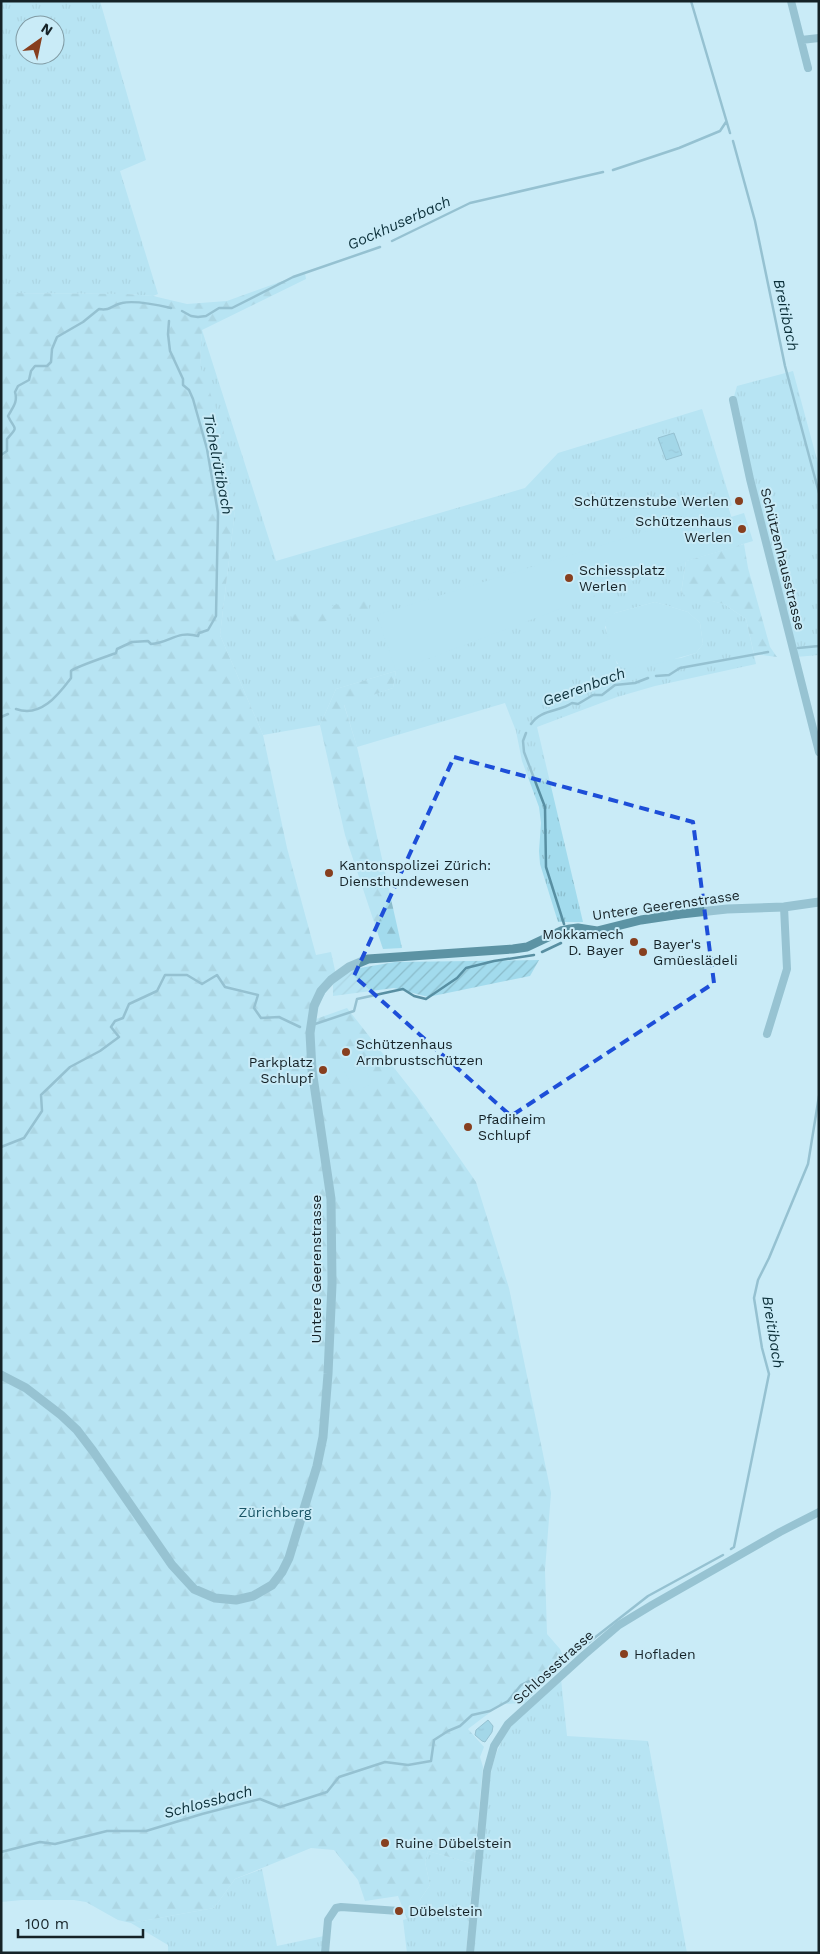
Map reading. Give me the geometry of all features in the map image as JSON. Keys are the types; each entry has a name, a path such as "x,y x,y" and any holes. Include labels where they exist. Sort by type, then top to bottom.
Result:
{"street":[{"path":"791,1 808,68"},
{"path":"801,40 819,38"},
{"name":"Schützenhausstrasse","path":"733,400 750,479 819,752"},
{"name":"Untere Geerenstrasse","path":"1,1374 26,1388 61,1414 77,1430 172,1566 194,1589 207,1596 228,1600 245,1598 266,1589 278,1578 289,1558 317,1466 323,1437 332,1316 331,1199 312,1070 310,1032 312,1011 324,988 343,970 368,959 513,949 527,947 561,931 570,929 578,928 597,931 642,920 689,913 726,909 784,908 819,902"},
{"path":"767,1034 787,969 784,908"},
{"name":"Schlossstrasse","path":"470,1953 487,1771 494,1746 508,1724 619,1625 780,1532 819,1512"},
{"path":"326,1953 328,1920 336,1908 399,1911"}],"highlighted area":[{"path":"454,757 693,822 714,983 511,1116 354,976"}],"green space":[{"path":"1,1 100,1 146,160 120,171 158,294 153,296 1,293"},
{"name":"Zürichberg","path":"305,273 306,279 202,330 200,366 223,427 235,510 220,635 263,735 287,848 316,955 331,952 336,975 319,1004 316,1019 347,1008 417,1097 476,1182 509,1288 551,1493 545,1570 547,1634 560,1649 565,1660 525,1703 501,1704 468,1729 484,1747 480,1757 483,1767 474,1864 428,1851 425,1862 430,1885 407,1919 398,1896 365,1901 358,1880 334,1850 311,1848 235,1879 214,1908 131,1923 118,1920 86,1902 74,1900 1,1902 1,293 127,294 153,296 187,304 227,301"},
{"path":"202,330 276,561 525,488 558,453 702,409 732,505 728,507 741,545 686,561 681,593 724,604 746,619 756,664 655,686 617,697 537,727 583,922 558,922 540,864 541,823 539,807 522,761 516,731 505,703 357,747 344,704 393,688 396,671 336,689 320,725 263,735 220,635 235,510 200,366","holes":["655,602 688,612 700,623 703,644 696,653 681,658 617,664 605,627 615,613"]},
{"path":"793,371 819,467 819,655 796,657 733,400 737,386"},
{"name":"Schiessplatz Werlen","path":"728,506 731,517 744,513 753,541 686,561 396,671 377,615"},
{"path":"744,544 748,568 770,647 777,657 754,654 746,619 724,604 681,594 686,561"},
{"path":"366,598 370,611 294,628 291,615"},
{"path":"655,602 688,612 700,623 703,644 696,653 649,666 622,668 618,664 610,645 606,619 615,613"},
{"path":"396,671 393,688 344,705 357,747 402,948 383,949 345,835 320,725 336,689"},
{"path":"539,960 530,976 428,997 394,988 333,996 333,982 354,969 395,962"},
{"path":"356,1053 372,1083 356,1092 339,1062"},
{"path":"561,1679 567,1736 648,1741 687,1953 473,1953 490,1777 494,1760 507,1732 515,1721"},
{"path":"428,1851 474,1864 466,1953 407,1953 403,1920 407,1919 430,1885 425,1862"},
{"path":"262,1869 277,1946 324,1936 325,1953 168,1953 168,1945 131,1923 214,1908 235,1879"}],"water":[{"path":"674,433 682,455 666,460 658,438"},
{"path":"488,1720 493,1726 492,1732 485,1742 475,1735 476,1730"}],"waterway":[{"name":"Breitibach","path":"691,1 730,133"},
{"name":"Gockhuserbach","path":"613,170 679,148 720,131 726,122"},
{"name":"Breitibach","path":"733,141 755,221 785,366 819,493"},
{"name":"Gockhuserbach","path":"392,241 470,203 603,172"},
{"name":"Gockhuserbach","path":"182,311 191,316 198,317 206,316 219,308 232,308 293,277 380,247"},
{"name":"Gockhuserbach","path":"1,455 7,451 7,439 15,428 8,416 15,402 15,392 18,386 29,380 31,371 35,366 47,366 51,362 52,349 57,337 83,322 99,309 109,309 122,303 140,302 171,308"},
{"name":"Tichelrütibach","path":"16,709 25,711 41,708 54,698 71,678 71,671 116,653 117,649 132,642 148,641 151,644 184,635 198,636 199,633 208,630 216,616 218,513 207,449 193,399 189,390 183,385 183,379 170,351 169,321"},
{"name":"Geerenbach","path":"798,648 819,646"},
{"name":"Geerenbach","path":"656,676 669,675 680,668 768,652"},
{"name":"Geerenbach","path":"531,724 545,713 572,703 578,704 593,695 602,695 615,685 635,683 648,678"},
{"name":"Tichelrütibach","path":"1,717 8,714"},
{"name":"Geerenbach","path":"526,733 523,741 524,752 545,807 546,867 564,924"},
{"name":"Geerenbach","path":"542,952 561,943"},
{"name":"Geerenbach","path":"315,1024 354,1011 357,999 403,989 414,996 426,999 457,978 466,968 494,961 534,955"},
{"name":"Geerenbach","path":"1,1147 24,1138 42,1111 41,1095 70,1067 100,1051 119,1037 111,1027 115,1021 123,1018 129,1004 157,991 165,975 187,975 202,984 217,975 225,987 258,995 254,1008 261,1018 279,1017 300,1027"},
{"name":"Breitibach","path":"731,1549 734,1547 769,1374 762,1348 754,1298 758,1280 808,1164 819,1096"},
{"name":"Breitibach","path":"584,1646 648,1596 723,1555"},
{"name":"Schlossbach","path":"1,1852 40,1842 55,1844 107,1831 146,1831 260,1799 280,1807 327,1792 339,1777 385,1762 408,1765 431,1761 434,1740 460,1726 472,1715 490,1711 508,1701 521,1685 531,1680 542,1679 575,1653"}],"place":[{"name":"Schützenstube Werlen","path":"739,501"},
{"name":"Schützenhaus Werlen","path":"742,529"},
{"name":"Schiessplatz Werlen","path":"569,578"},
{"name":"Kantonspolizei Zürich: Diensthundewesen","path":"329,873"},
{"name":"Mokkamech D. Bayer","path":"634,942"},
{"name":"Bayer's Gmüeslädeli","path":"643,952"},
{"name":"Schützenhaus Armbrustschützen","path":"346,1052"},
{"name":"Parkplatz Schlupf","path":"323,1070"},
{"name":"Pfadiheim Schlupf","path":"468,1127"},
{"name":"Hofladen","path":"624,1654"},
{"name":"Ruine Dübelstein","path":"385,1843"},
{"name":"Dübelstein","path":"399,1911"}]}
